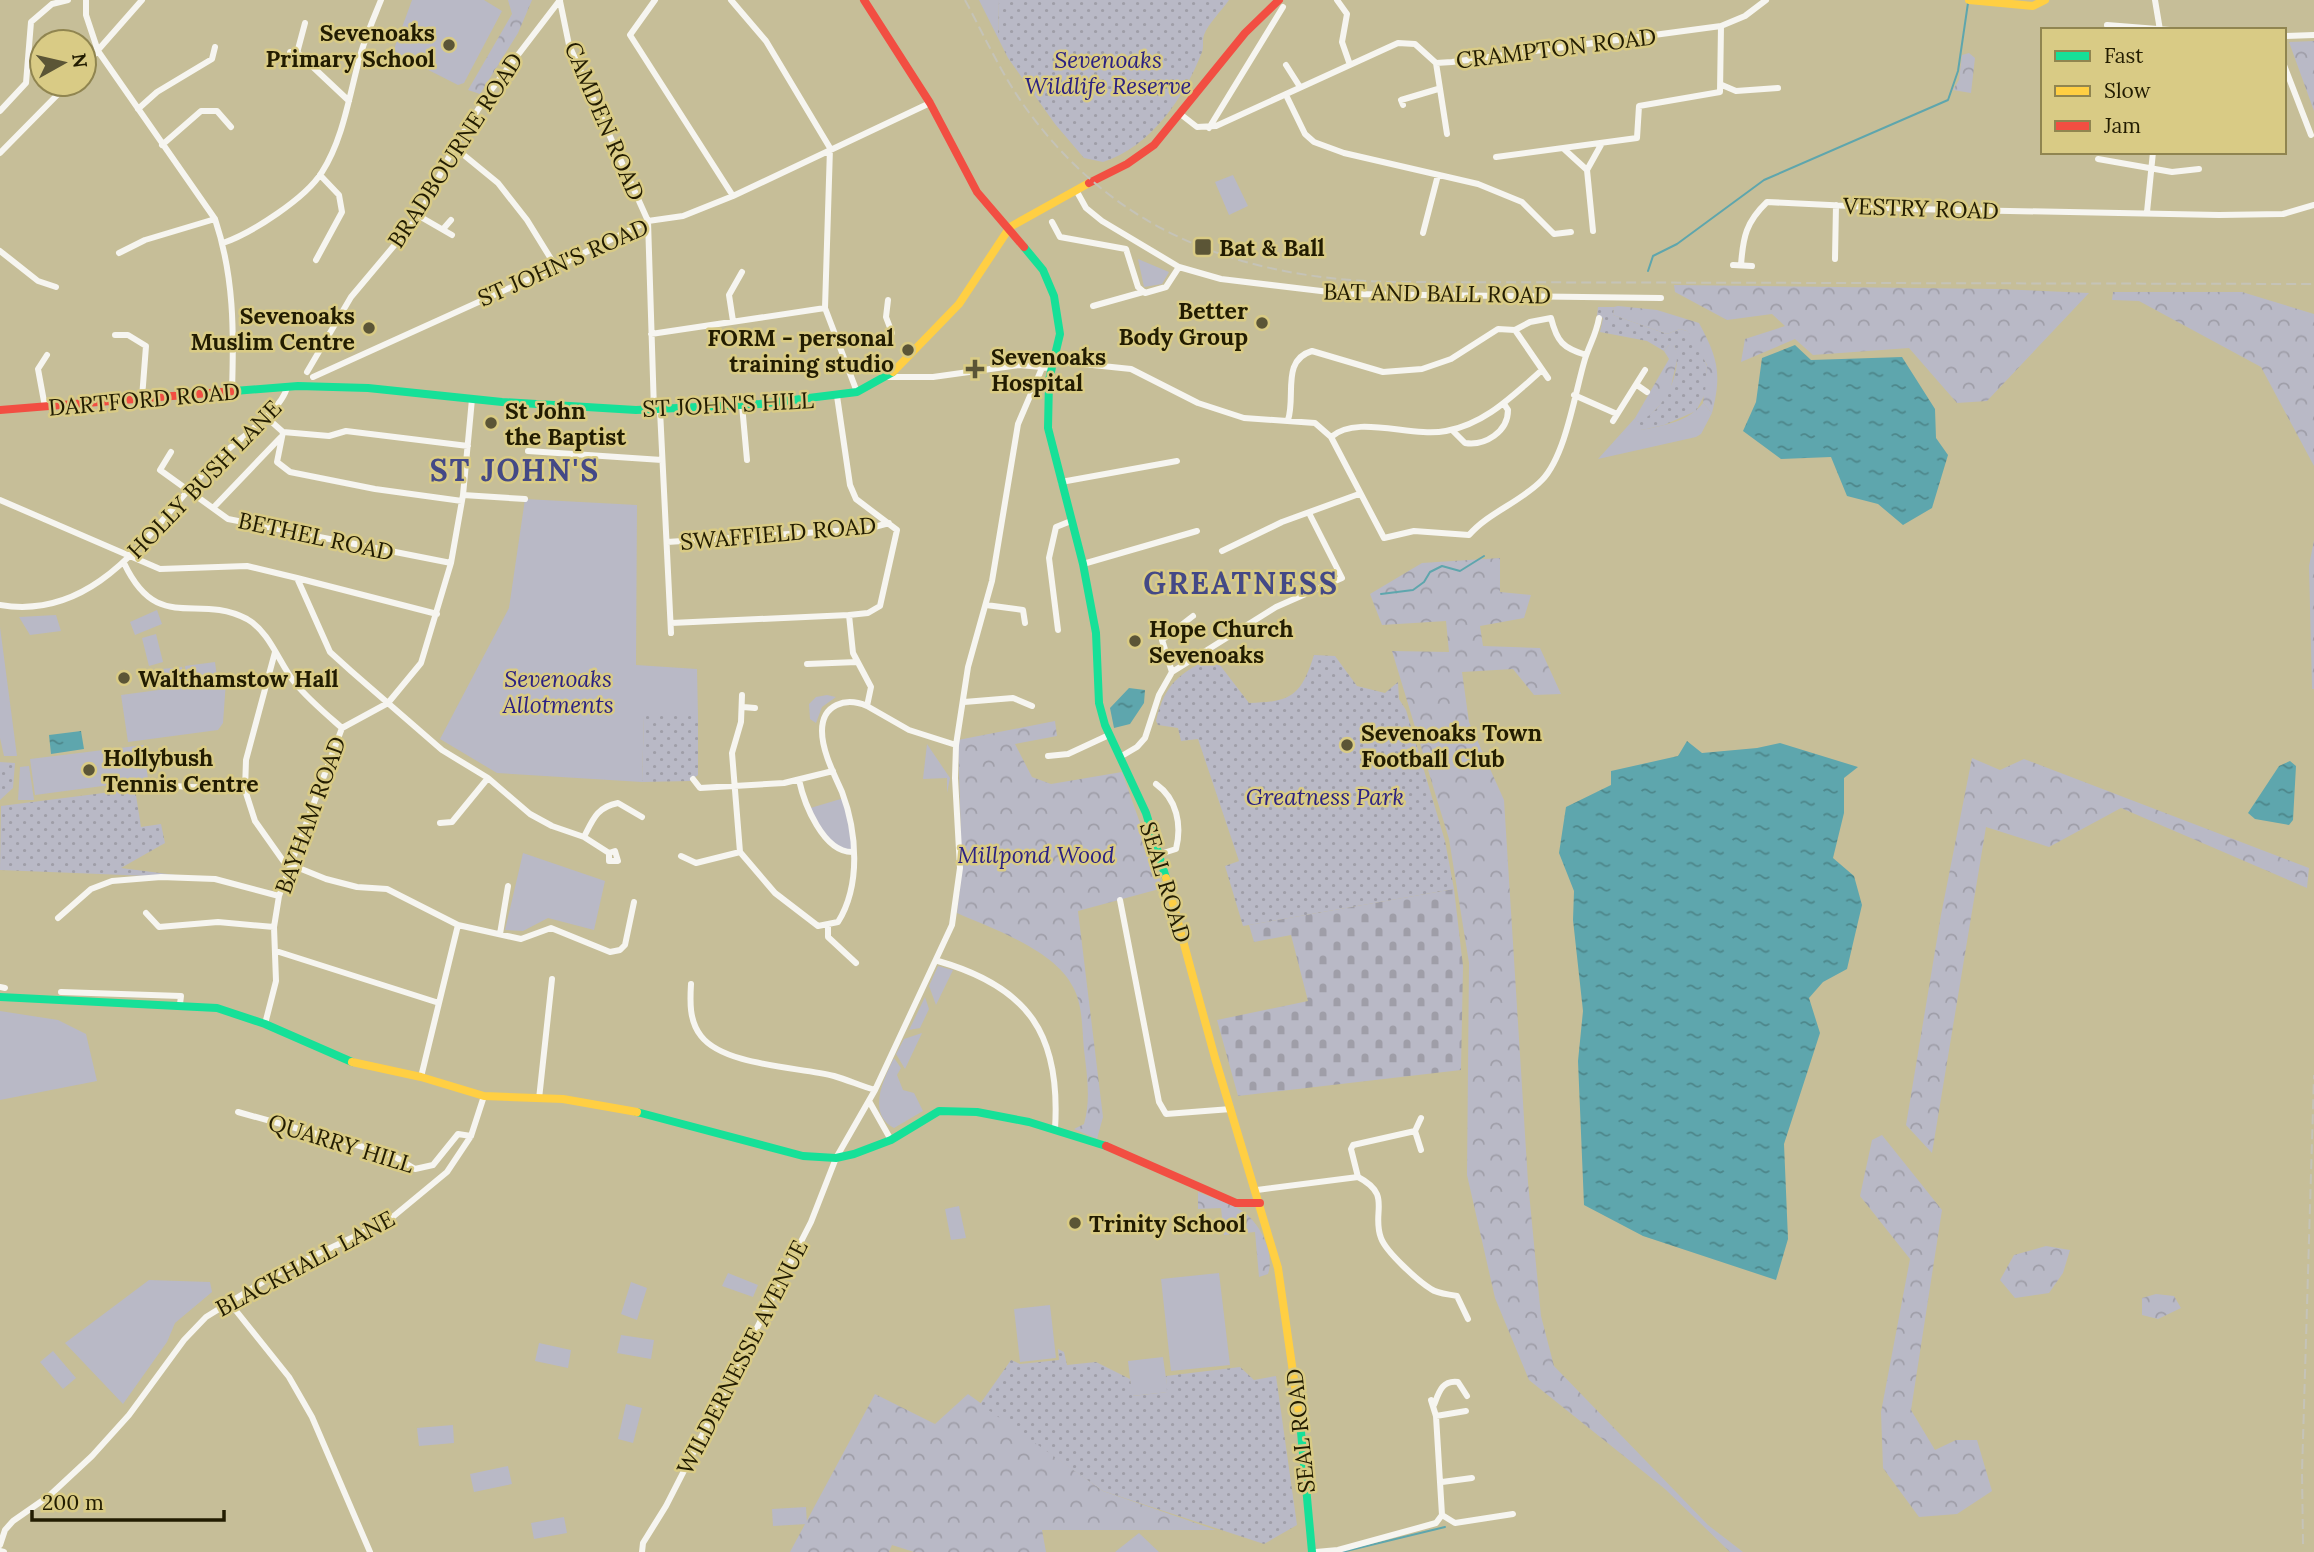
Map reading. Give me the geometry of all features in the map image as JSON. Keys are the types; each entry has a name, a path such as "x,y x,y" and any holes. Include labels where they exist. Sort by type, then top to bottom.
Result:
{"main road":[{"name":"SEAL ROAD","path":"864,0 930,103 977,192 1010,227 1023,250 1043,270 1053,291 1060,331 1053,364 1048,419 1061,482 1083,564 1096,633 1099,703 1109,735 1160,854 1208,1033 1233,1108 1278,1268 1294,1369 1314,1552"},
{"path":"1969,0 2028,2 2037,6 2045,0"},
{"path":"1010,227 1106,176 1154,145 1245,33 1281,4"},
{"name":"ST JOHN'S HILL","path":"288,387 369,388 472,399 657,410 837,397 857,392 888,377 959,304 1010,227"},
{"name":"DARTFORD ROAD","path":"0,411 288,387"},
{"path":"0,997 116,999 224,1009 348,1061 421,1077 484,1096 604,1104 706,1128 790,1154 836,1158 863,1152 891,1140 934,1113 951,1110 1010,1117 1115,1149 1236,1203 1260,1203"}],"street":[{"path":"0,111 26,83 31,22 52,4 68,0"},
{"path":"86,0 86,15 90,28"},
{"path":"142,0 98,51 215,219 223,243 234,312 232,390"},
{"path":"223,243 259,227 320,175 331,156 349,101 359,58 381,0"},
{"name":"BRADBOURNE ROAD","path":"298,386 301,375 310,374 351,297 419,216 454,147 488,93 560,0"},
{"name":"CAMDEN ROAD","path":"560,0 569,45 648,221 651,334 662,460 671,633"},
{"path":"655,0 630,35 733,196"},
{"path":"731,0 766,41 830,148 825,309 857,392"},
{"name":"CRAMPTON ROAD","path":"1179,113 1197,127 1209,128 1404,42 1415,44 1436,63 1553,51 1721,26 1745,16 1766,0"},
{"path":"2155,0 2160,28"},
{"path":"1343,2 1348,21 1342,42 1350,65"},
{"path":"1209,128 1281,4"},
{"path":"305,23 293,52 349,101"},
{"path":"2107,25 2147,28"},
{"path":"1496,158 1639,137 1639,106 1718,93 1722,85 1721,26"},
{"path":"2286,36 2314,35"},
{"path":"138,109 156,92 212,59 215,47"},
{"path":"1436,63 1447,134"},
{"path":"1286,65 1300,88"},
{"path":"2286,70 2311,135"},
{"path":"1722,85 1736,91 1778,88"},
{"path":"1403,105 1401,100 1438,89"},
{"path":"1286,95 1305,134 1314,142 1344,153 1478,184 1522,202 1554,234 1571,232"},
{"path":"0,153 54,98"},
{"name":"ST JOHN'S ROAD","path":"310,374 556,267 648,221 682,216 733,196 930,103"},
{"path":"162,145 199,108 217,111 231,127"},
{"path":"1593,231 1587,170 1602,143"},
{"path":"454,147 498,183 527,220 556,267"},
{"path":"1564,149 1587,170"},
{"path":"2147,212 2153,154"},
{"path":"2098,159 2172,172 2199,169"},
{"path":"316,260 342,212 340,195 320,175"},
{"path":"1423,233 1438,175"},
{"name":"BAT AND BALL ROAD","path":"1076,190 1086,208 1102,221 1179,267 1221,279 1346,294 1661,298"},
{"name":"VESTRY ROAD","path":"1752,266 1737,265 1743,233 1753,215 1767,202 2283,214 2314,205"},
{"path":"1835,259 1836,205"},
{"path":"419,216 452,235"},
{"path":"119,253 136,240 215,219"},
{"path":"444,228 451,220"},
{"path":"1052,222 1056,234 1060,237 1125,248 1143,292"},
{"path":"0,251 38,281 56,287"},
{"path":"1093,306 1164,289 1179,267"},
{"path":"733,321 729,295 741,272"},
{"path":"888,300 886,317 892,332"},
{"path":"651,334 825,309"},
{"path":"1288,420 1292,370 1297,359 1305,353 1325,353 1357,366 1401,372 1422,369 1451,359 1497,329 1515,330 1530,322 1551,318 1556,340 1566,349 1586,355"},
{"path":"888,377 920,378 1053,364 1131,369 1223,413 1244,418 1315,423 1331,437 1384,538 1414,531 1469,535 1483,521 1534,487 1548,474 1556,457 1586,355 1595,339 1599,318"},
{"path":"1515,330 1527,343 1541,371 1548,378"},
{"path":"115,335 128,335 146,346 142,398"},
{"path":"45,407 44,390 38,377 41,364 47,355"},
{"path":"33,359 41,364"},
{"name":"WILDERNESSE AVENUE","path":"642,1552 643,1543 666,1506 811,1222 836,1158 903,1034 952,925 960,868 956,745 971,654 986,605 1018,424 1042,367"},
{"path":"1574,395 1615,418 1646,370"},
{"path":"1331,437 1346,426 1428,434 1452,430 1476,421 1504,404 1541,371"},
{"path":"310,374 315,387"},
{"path":"1637,385 1647,392"},
{"name":"HOLLY BUSH LANE","path":"0,605 19,608 54,604 131,558 213,463 265,416 286,393 288,387"},
{"path":"671,623 849,615 875,611 883,603 897,530 856,499 850,485 837,397"},
{"path":"342,728 388,703 421,663 452,564 463,498 472,399"},
{"path":"1452,430 1465,443 1487,440 1497,434 1507,420 1508,410 1504,404"},
{"path":"742,405 746,461"},
{"path":"265,416 282,435 329,436 346,431 468,446"},
{"path":"282,435 277,462 290,472 375,489 463,498 525,499"},
{"path":"213,508 282,435"},
{"name":"BETHEL ROAD","path":"171,452 160,470 190,489 228,519 452,564"},
{"path":"528,452 662,460"},
{"path":"1061,482 1177,461"},
{"path":"1222,551 1266,529 1359,494"},
{"path":"0,500 160,569 247,566 437,614"},
{"path":"1120,757 1137,747 1145,738 1159,695 1172,671 1276,607 1342,578 1309,513"},
{"path":"1060,628 1050,543 1056,527 1072,521"},
{"name":"SWAFFIELD ROAD","path":"667,542 867,529 889,523"},
{"path":"1083,564 1197,531"},
{"name":"BAYHAM ROAD","path":"124,563 135,585 150,600 171,607 242,616 258,627 302,691 342,728 279,896 274,927 275,981 265,1024"},
{"path":"297,578 330,652 442,750 488,778 542,821 584,837 609,853"},
{"path":"986,605 1023,610 1025,623"},
{"path":"849,615 857,662 871,687 867,706"},
{"path":"1177,615 1182,623"},
{"path":"1172,671 1162,640 1193,616"},
{"path":"275,652 246,760 245,790 255,821 289,867 357,887 387,889 458,925 521,939 551,928 589,946 610,951 620,950 625,945 634,902"},
{"path":"813,673 810,663 857,662"},
{"path":"742,695 743,707 732,753 740,852 775,893 795,911 818,926 838,922 848,902 853,852 850,819 821,732 824,717 832,707 851,700 909,730 956,745"},
{"path":"964,702 1013,698 1032,706"},
{"path":"743,707 755,708"},
{"path":"1048,756 1068,754 1109,735"},
{"path":"1067,744 1068,754"},
{"path":"694,779 700,788 799,780 833,771"},
{"path":"440,823 452,822 488,778"},
{"path":"799,780 807,809 819,828 842,849 853,852"},
{"path":"1156,784 1169,793 1178,825 1175,849 1160,854"},
{"path":"136,787 156,785 245,790"},
{"path":"584,837 596,813 608,805 618,803 642,817"},
{"path":"681,856 690,864 740,852"},
{"path":"58,918 90,889 112,881 161,877 215,879 279,896"},
{"path":"500,934 500,909 508,886"},
{"path":"1119,900 1158,1102 1166,1114 1233,1108"},
{"path":"633,912 641,914"},
{"path":"146,913 159,927 218,922 274,927"},
{"path":"421,1077 458,925"},
{"path":"828,926 828,937 856,963"},
{"path":"276,951 439,1003"},
{"path":"938,961 1001,986 1034,1022 1048,1045 1054,1066 1055,1129"},
{"path":"539,1099 552,979"},
{"path":"691,984 690,1011 701,1037 724,1052 768,1065 833,1076 875,1090"},
{"path":"61,992 116,999"},
{"name":"BLACKHALL LANE","path":"0,1545 5,1530 13,1521 49,1496 92,1456 130,1415 184,1340 206,1317 274,1275 389,1220 447,1172 471,1136 484,1096"},
{"path":"869,1101 891,1140"},
{"name":"QUARRY HILL","path":"238,1112 392,1155 415,1169 433,1165 458,1134 471,1136"},
{"path":"1421,1118 1415,1131 1421,1150"},
{"path":"1358,1177 1350,1149 1353,1145 1415,1131"},
{"path":"1257,1190 1358,1177 1369,1183 1377,1193 1380,1237 1387,1248 1429,1288 1457,1297 1468,1319"},
{"path":"1404,1277 1410,1270"},
{"path":"1441,1293 1443,1284"},
{"path":"229,1302 289,1377 312,1417 370,1552"},
{"path":"1314,1552 1338,1550 1436,1523 1442,1515 1442,1482 1436,1416 1432,1402 1442,1386 1450,1381 1458,1382 1467,1396"},
{"path":"1436,1416 1466,1411"},
{"path":"1442,1482 1472,1478"},
{"path":"1442,1515 1455,1522 1513,1514"}],"green space":[{"name":"Sevenoaks Primary School","path":"412,0 484,0 502,11 464,83 458,85 393,52"},
{"path":"508,0 532,0 518,33 480,94 468,90 512,14"},
{"path":"979,0 999,0 998,38"},
{"name":"Sevenoaks Wildlife Reserve","path":"999,0 1229,0 1206,31 1195,69 1164,118 1136,145 1103,162 1084,158 1055,124 1008,58 998,38"},
{"path":"2314,41 2314,111 2289,42"},
{"path":"1969,53 1975,58 1971,93 1953,90 1959,80 1962,55"},
{"path":"1233,175 1248,206 1229,215 1215,182"},
{"path":"1138,259 1169,272 1162,284 1144,287"},
{"path":"1674,285 1997,289 2089,293 1987,401 1957,403 1909,348 1813,355 1795,339 1741,362 1745,339 1785,326 1772,314 1727,320 1675,292"},
{"path":"2113,292 2242,292 2314,314 2314,466 2261,367 2139,301 2112,300"},
{"path":"1598,307 1614,307 1613,315 1667,334 1680,329 1687,331 1696,342 1707,366 1705,394 1696,411 1664,425 1642,430 1636,422 1646,418 1662,402 1674,379 1677,355 1674,345 1669,345 1664,351 1647,341 1600,332 1603,318 1597,316"},
{"path":"1614,307 1657,310 1699,323 1716,366 1717,387 1712,413 1703,403 1707,365 1687,331 1680,329 1667,334 1613,315"},
{"path":"1669,345 1674,345 1678,356 1669,395 1646,420 1636,422 1635,418 1669,359 1664,351"},
{"path":"1703,403 1712,413 1701,434 1696,437 1598,459 1635,418 1642,430 1683,419"},
{"name":"Sevenoaks Allotments","path":"525,499 637,505 636,665 697,669 698,716 644,716 642,782 497,773 440,739 509,608"},
{"path":"2314,540 2314,689 2312,689 2309,566"},
{"path":"1500,558 1500,592 1531,595 1524,618 1480,626 1483,646 1540,648 1561,694 1534,695 1513,669 1462,672 1469,722 1504,800 1528,1182 1541,1316 1554,1366 1708,1525 1743,1552 1730,1552 1665,1489 1529,1380 1495,1298 1467,1175 1469,963 1449,839 1392,651 1449,652 1446,621 1382,625 1370,594 1422,563"},
{"path":"157,610 162,624 135,635 130,622"},
{"path":"56,615 61,631 30,635 19,617"},
{"path":"0,627 17,756 4,756 0,738"},
{"path":"156,634 163,662 149,666 142,638"},
{"name":"Greatness Park","path":"1314,655 1335,656 1357,686 1385,693 1398,682 1399,699 1406,710 1445,841 1454,889 1243,926 1225,866 1239,861 1198,739 1181,741 1178,728 1158,725 1156,721 1164,697 1175,681 1213,656 1249,703 1275,701 1292,694 1304,680"},
{"path":"215,662 217,677 187,681 185,666"},
{"path":"182,667 184,681 154,686 151,670"},
{"path":"226,681 223,723 218,730 128,742 121,695"},
{"path":"816,697 836,697 822,707 816,723 810,719 809,704"},
{"path":"644,716 698,716 698,775 690,781 642,782"},
{"name":"Millpond Wood","path":"1055,721 1057,736 1015,744 1032,777 1051,784 1122,772 1163,888 1078,911 1103,1117 1097,1139 1074,1129 1084,1124 1088,1097 1082,1018 1073,987 1052,962 1038,952 957,913 962,870 958,740"},
{"path":"927,744 950,778 947,793 947,778 923,779"},
{"name":"Hollybush Tennis Centre","path":"144,745 148,780 35,795 30,759"},
{"path":"1972,758 2000,770 2024,759 2309,868 2307,888 2121,808 2049,847 1986,827 1932,1153 1906,1125 1941,915"},
{"path":"0,762 15,763 13,788 0,800"},
{"path":"29,766 34,800 18,800 20,767"},
{"path":"135,789 141,827 161,824 165,843 121,868 199,878 0,870 1,806"},
{"path":"844,798 853,852 846,851 833,842 807,809"},
{"path":"523,853 605,881 594,930 548,918 523,931 505,930"},
{"path":"1454,889 1463,966 1461,1070 1238,1096 1217,1020 1308,1001 1291,935 1254,942 1249,925"},
{"path":"938,966 953,970 936,1005 929,986"},
{"path":"925,997 929,1009 920,1028 909,1030"},
{"path":"0,1011 58,1020 86,1034 97,1081 0,1100"},
{"path":"922,1033 905,1069 896,1054 904,1039"},
{"path":"894,1058 901,1068 897,1075 903,1090 914,1093 923,1111 894,1128 886,1122 879,1105 882,1085"},
{"path":"1882,1135 1942,1210 1911,1410 1935,1450 1956,1440 1977,1440 1992,1491 1957,1514 1919,1517 1883,1468 1881,1412 1910,1259 1860,1196 1872,1140"},
{"path":"1198,1192 1235,1206 1251,1218 1268,1250 1268,1274 1259,1277 1255,1232 1224,1235 1221,1208 1198,1209"},
{"path":"959,1206 966,1238 951,1240 945,1209"},
{"path":"2046,1246 2070,1250 2063,1273 2049,1293 2015,1298 2000,1280 2014,1255"},
{"path":"728,1273 758,1285 753,1297 722,1286"},
{"path":"1219,1273 1230,1365 1171,1371 1161,1279"},
{"path":"149,1280 210,1282 212,1292 175,1323 167,1342 123,1404 65,1343"},
{"path":"631,1282 647,1288 637,1320 621,1314"},
{"path":"2156,1294 2174,1296 2181,1308 2158,1319 2142,1315 2142,1298"},
{"path":"1050,1305 1056,1358 1020,1362 1014,1309"},
{"path":"621,1335 654,1340 651,1359 617,1353"},
{"path":"539,1343 571,1350 568,1368 535,1361"},
{"path":"1058,1349 1064,1352 1067,1365 1096,1362 1130,1379 1133,1396 1167,1392 1166,1376 1240,1367 1254,1380 1276,1376 1297,1525 1264,1544 1103,1491 980,1404 1011,1360 1020,1364 1059,1360"},
{"path":"53,1351 76,1378 63,1389 40,1362"},
{"path":"1163,1357 1168,1392 1132,1396 1128,1361"},
{"path":"875,1394 935,1424 968,1394 1103,1491 1216,1530 1042,1530 1046,1552 914,1552 892,1545 889,1552 790,1552"},
{"path":"626,1404 642,1408 633,1443 618,1439"},
{"path":"453,1425 454,1443 419,1446 417,1428"},
{"path":"508,1466 512,1484 474,1492 470,1474"},
{"path":"806,1507 807,1524 773,1526 772,1509"},
{"path":"564,1517 567,1533 534,1539 531,1523"},
{"path":"1139,1533 1159,1552 1115,1552"}],"water":[{"path":"1795,345 1811,360 1902,357 1935,409 1936,438 1948,455 1932,508 1903,525 1878,504 1847,496 1831,457 1781,459 1743,431 1756,402 1762,358"},
{"path":"1129,688 1145,690 1144,703 1130,724 1114,728 1110,708"},
{"path":"81,731 84,749 51,754 49,735"},
{"path":"1687,741 1702,753 1780,743 1858,767 1844,778 1844,813 1833,858 1854,876 1862,905 1847,969 1823,982 1809,998 1820,1033 1784,1144 1788,1239 1776,1280 1643,1236 1584,1205 1578,1061 1583,1011 1573,920 1574,891 1559,853 1566,807 1611,785 1611,771 1678,756"},
{"path":"2290,761 2296,766 2293,820 2289,825 2255,819 2248,813 2279,766"}],"waterway":[{"path":"1648,271 1653,256 1677,244 1764,180 1948,100 1958,71 1968,3"},
{"path":"1381,594 1413,590 1424,582 1430,572 1442,566 1460,571 1484,556"},
{"path":"1342,1552 1445,1527"}],"railway":[{"path":"965,0 1021,102 1066,156 1104,191 1145,219 1189,242 1235,259 1284,271 1335,279 1388,282 2314,284"},
{"path":"2303,1544 2302,1472 2314,1075"}],"traffic: fast":[{"path":"1024,247 1043,270 1054,296 1060,334 1049,380 1048,428 1083,564 1096,633 1099,703 1105,725 1146,813 1166,878"},
{"path":"234,391 298,386 368,388 502,402 636,410 760,404 857,392 893,372"},
{"path":"0,997 217,1008 265,1024 352,1062"},
{"path":"637,1112 803,1156 836,1158 854,1154 891,1140 939,1111 977,1112 1029,1122 1106,1146"},
{"path":"1300,1421 1312,1552"}],"traffic: slow":[{"path":"1969,0 2033,6 2045,0"},
{"path":"893,372 959,304 1010,227 1089,183"},
{"path":"1166,878 1215,1058 1278,1268 1300,1421"},
{"path":"352,1062 421,1077 484,1096 563,1099 637,1112"}],"traffic: jam":[{"path":"864,0 930,103 977,192 1024,247"},
{"path":"1089,183 1127,164 1154,145 1245,33 1279,0"},
{"path":"0,410 234,391"},
{"path":"1106,1146 1236,1203 1260,1203"}],"place":[{"name":"Sevenoaks Primary School","path":"449,45"},
{"name":"Bat & Ball","path":"1203,247"},
{"name":"Better Body Group","path":"1262,323"},
{"name":"Sevenoaks Muslim Centre","path":"369,328"},
{"name":"FORM - personal training studio","path":"908,350"},
{"name":"Sevenoaks Hospital","path":"975,369"},
{"name":"St John the Baptist","path":"491,423"},
{"name":"Hope Church Sevenoaks","path":"1135,641"},
{"name":"Walthamstow Hall","path":"124,678"},
{"name":"Sevenoaks Town Football Club","path":"1347,745"},
{"name":"Hollybush Tennis Centre","path":"89,770"},
{"name":"Trinity School","path":"1075,1223"}],"district":[{"name":"ST JOHN'S","path":"515,470"},
{"name":"GREATNESS","path":"1241,583"}]}
